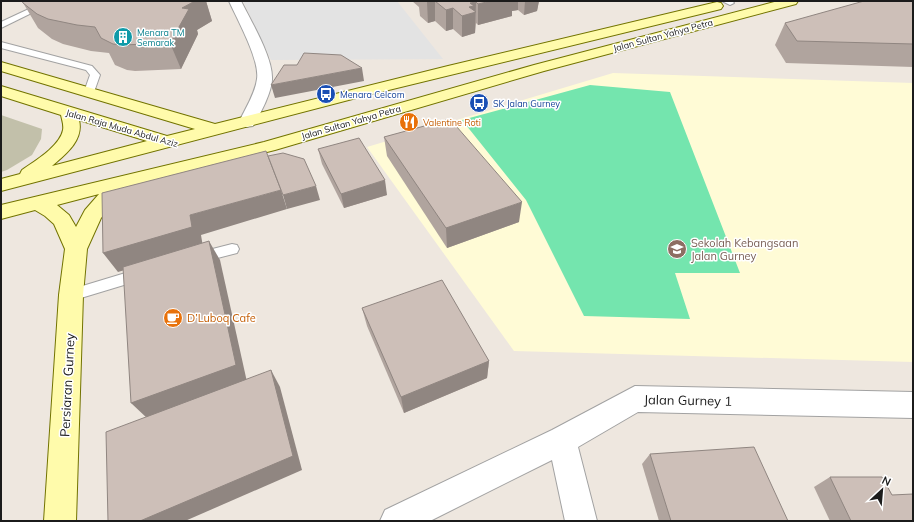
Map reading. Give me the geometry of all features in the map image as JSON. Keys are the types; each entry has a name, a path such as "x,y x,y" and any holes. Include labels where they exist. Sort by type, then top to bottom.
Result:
{"main road":[{"name":"Jalan Sultan Yahya Petra","path":"1,212 269,146 539,68 792,1"},
{"name":"Jalan Sultan Yahya Petra","path":"1,185 164,142 529,50 731,2"},
{"path":"1,66 214,130"},
{"name":"Jalan Raja Muda Abdul Aziz","path":"1,91 164,142 215,148 269,146"},
{"path":"22,180 52,156 65,142 72,130 70,113"},
{"name":"Persiaran Gurney","path":"60,521 71,295 76,249 92,215 107,198 132,179"},
{"path":"38,203 52,211 62,220 76,249"}],"street":[{"path":"235,1 264,66 265,78 261,91 246,122"},
{"name":"Jalan Gurney 1","path":"396,521 562,440 635,399 913,405"},
{"path":"562,440 581,521"}],"lane":[{"path":"1,25 52,1"},
{"path":"1,45 89,68 95,75 90,92"},
{"path":"187,262 232,249"},
{"path":"71,295 157,270"}],"shaded area":[{"path":"243,1 397,1 443,59 271,60"},
{"name":"Sekolah Kebangsaan Jalan Gurney","path":"613,73 913,83 913,362 514,351 367,147"},
{"path":"1,115 42,129 41,139 32,155 1,172"}],"green space":[{"path":"590,85 670,92 740,273 675,273 690,319 584,316 526,200 462,120"}],"building":[{"path":"22,1 195,1 182,8 189,9 170,43 122,45 113,44 101,38 95,27 48,19 37,14"},
{"path":"435,1 491,1 478,4 476,2 470,3 474,6 469,7 476,12 462,16 453,8 446,10"},
{"path":"864,1 913,1 913,44 797,41 785,23"},
{"path":"304,53 341,55 362,68 271,85 284,65 297,65"},
{"path":"450,119 522,202 446,228 384,137"},
{"path":"359,138 385,180 341,194 318,149"},
{"path":"266,151 281,190 190,215 192,227 103,253 102,193"},
{"path":"283,153 304,159 316,186 283,195 268,156"},
{"path":"209,241 236,365 131,403 123,267"},
{"path":"442,280 489,361 401,397 362,308"},
{"path":"271,370 293,456 140,521 108,521 106,432"},
{"path":"754,447 788,521 671,521 650,454"},
{"path":"830,477 882,477 892,495 913,494 913,521 851,521"}],"place":[{"name":"Menara TM Semarak","path":"123,37"},
{"name":"Menara Celcom","path":"326,94"},
{"name":"SK Jalan Gurney","path":"479,103"},
{"name":"Valentine Roti","path":"409,122"},
{"name":"Sekolah Kebangsaan Jalan Gurney","path":"677,249"},
{"name":"D’Luboq Cafe","path":"173,318"}]}
